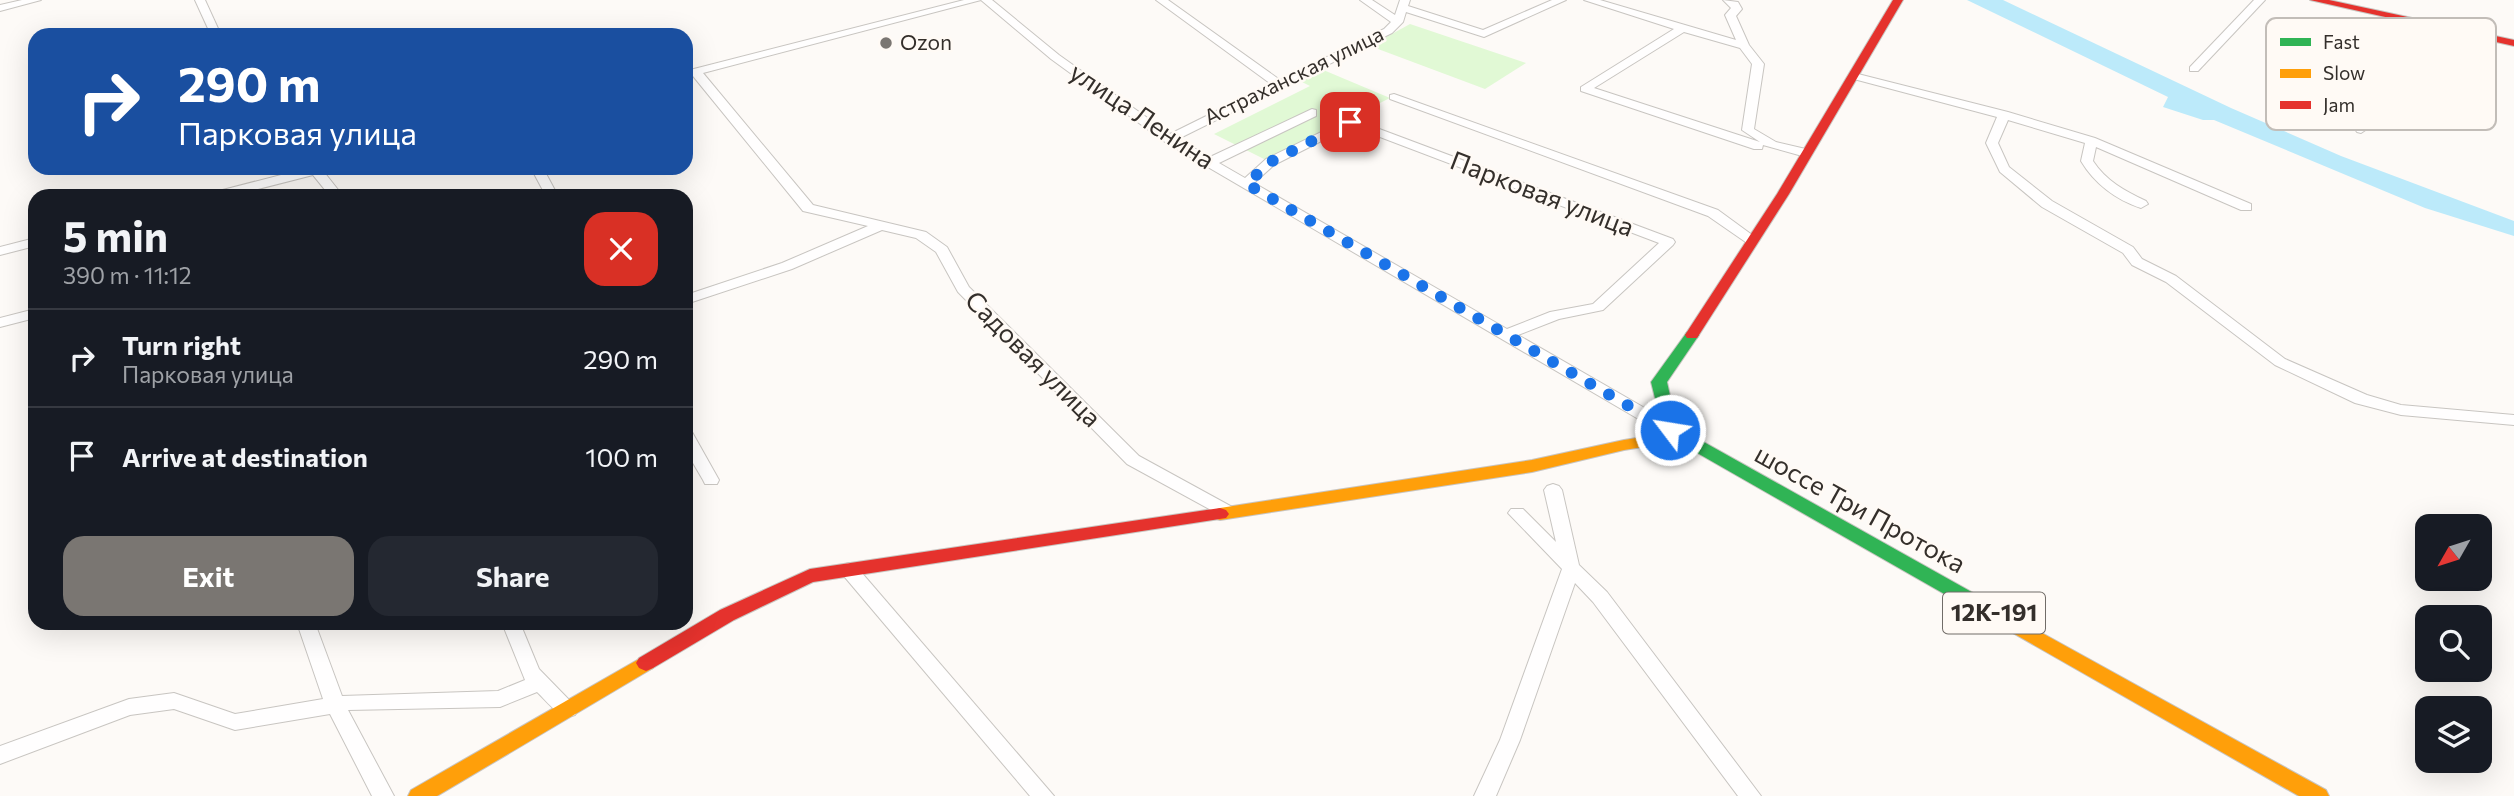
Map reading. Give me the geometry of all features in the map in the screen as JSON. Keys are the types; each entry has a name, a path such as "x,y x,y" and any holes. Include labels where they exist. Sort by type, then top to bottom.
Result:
{"main road":[{"path":"419,796 727,615 810,576 1532,466 1675,433 1659,382 1691,337 1752,240 1898,0"},
{"path":"2315,0 2396,18"},
{"path":"2496,39 2514,43"},
{"name":"шоссе Три Протока","path":"1675,433 2318,796"}],"street":[{"path":"0,8 36,0"},
{"path":"200,0 213,28"},
{"name":"Садовая улица","path":"693,72 976,0"},
{"name":"улица Ленина","path":"986,0 1055,57 1169,139 1675,433"},
{"path":"1161,0 1279,85"},
{"path":"1365,0 1398,22"},
{"path":"1404,4 1484,34 1561,0"},
{"path":"1589,0 1744,46"},
{"path":"1612,7 1624,0"},
{"path":"1728,0 1737,9 1730,15 1744,46 1758,64 1748,130 1772,145 1806,153"},
{"path":"2194,69 2260,0"},
{"name":"Астраханская улица","path":"1169,139 1388,31 1398,22 1404,4"},
{"path":"1683,28 1585,89 1758,146"},
{"name":"Садовая улица","path":"693,75 808,208 920,235 942,250 963,289 1133,460 1228,512"},
{"path":"1854,76 2091,141 2246,207"},
{"name":"Парковая улица","path":"1394,97 1713,213 1752,240"},
{"path":"1210,162 1311,113"},
{"path":"2004,115 1992,143 2004,169 2047,204 2109,238 2128,250 2137,262 2188,290 2280,362 2361,399 2400,410 2514,420"},
{"name":"Парковая улица","path":"1247,184 1270,162 1350,122 1668,242 1598,307 1555,315 1508,334"},
{"path":"2091,141 2087,161 2094,174 2112,189 2141,204"},
{"path":"242,189 295,175"},
{"path":"693,298 787,266 880,226"},
{"path":"0,251 28,244"},
{"path":"0,323 28,315"},
{"path":"693,448 712,480"},
{"path":"1485,796 1510,740 1571,568 1553,490"},
{"path":"1517,513 1600,597 1750,796"},
{"path":"849,570 1043,796"},
{"path":"309,630 335,704 383,796"},
{"path":"514,630 531,673 568,709"},
{"path":"0,755 130,707 174,701 235,722 351,702 500,699 540,682"}],"green space":[{"path":"1410,24 1526,63 1485,89 1370,46"},
{"path":"1321,69 1390,98 1266,160 1214,134 1310,86 1298,80"}],"water":[{"path":"1967,0 2003,0 2266,123 2266,130 2281,130 2341,156 2514,221 2514,236 2425,208 2214,120 2203,120 2163,107 2168,97"}],"traffic: fast":[{"path":"1692,335 1659,382 1670,430 2011,623"}],"traffic: slow":[{"path":"1220,514 1532,466 1624,445 1680,436"},
{"path":"2011,623 2318,796"},
{"path":"419,796 646,663"}],"traffic: jam":[{"path":"1692,335 1783,194 1898,0"},
{"path":"2315,0 2398,18"},
{"path":"2496,39 2514,43"},
{"path":"646,663 727,615 810,576 1220,514"}],"place":[{"name":"Ozon","path":"886,43"}],"route":[{"path":"1350,122 1270,162 1247,184 1670,430"}]}
